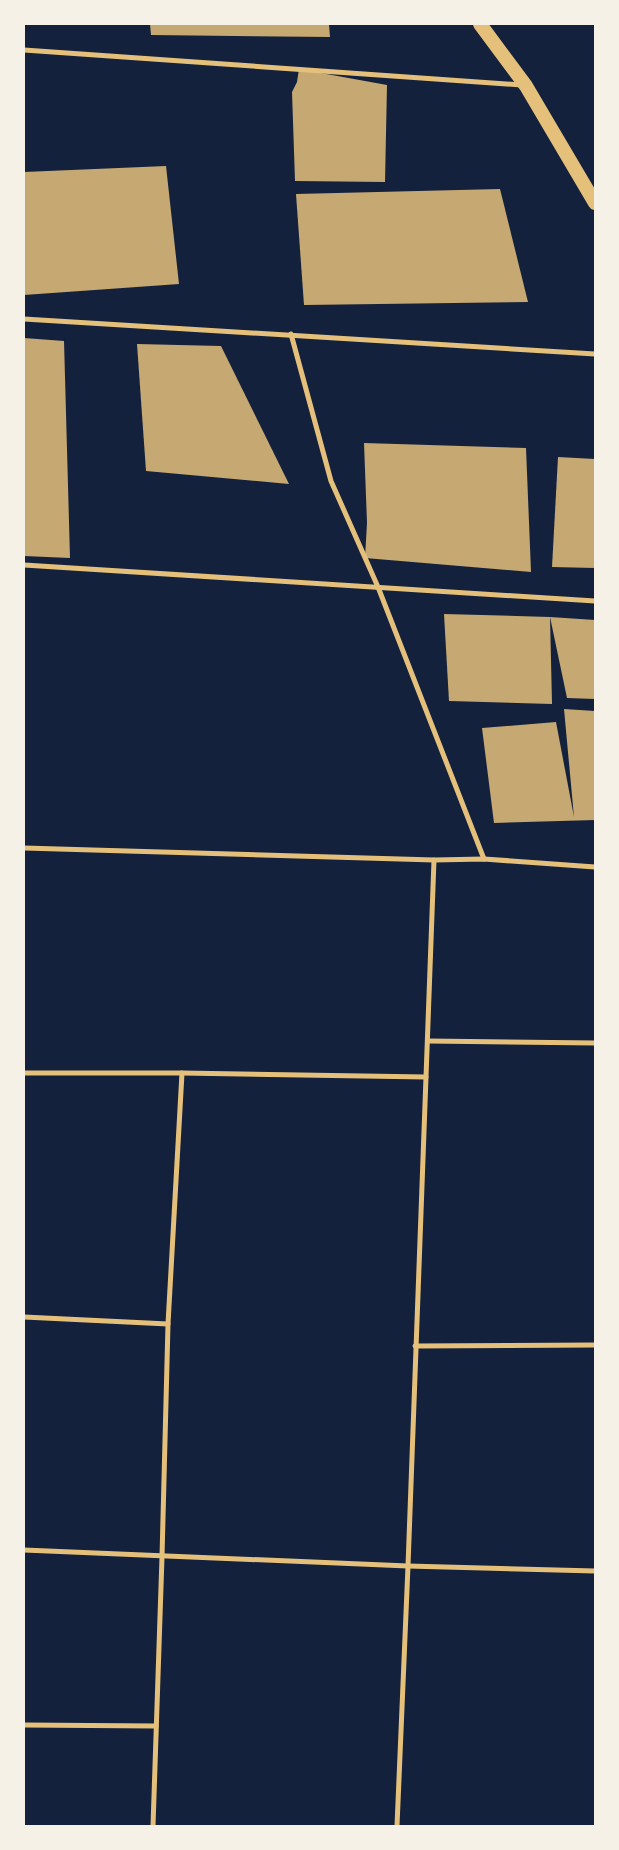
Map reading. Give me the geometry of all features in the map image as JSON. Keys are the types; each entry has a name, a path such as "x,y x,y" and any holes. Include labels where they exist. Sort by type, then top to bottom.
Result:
{"highway":[{"path":"480,24 526,86 595,203"}],"street":[{"path":"24,50 526,86"},
{"path":"24,319 595,354"},
{"path":"291,334 331,481 378,587 484,859"},
{"path":"24,565 595,602"},
{"path":"24,848 434,860 484,859 595,867"},
{"path":"397,1826 434,860"},
{"path":"428,1041 595,1043"},
{"path":"24,1073 182,1073 426,1077"},
{"path":"152,1826 168,1324 182,1073"},
{"path":"24,1317 168,1324"},
{"path":"415,1346 595,1345"},
{"path":"24,1550 162,1557 595,1571"},
{"path":"24,1725 156,1726"}],"building":[{"path":"150,24 329,24 330,37 151,35"},
{"path":"299,69 387,85 385,182 295,181 292,92 297,82"},
{"path":"166,166 179,284 24,295 24,172"},
{"path":"500,189 528,302 304,305 296,194"},
{"path":"24,338 64,341 70,558 24,556"},
{"path":"137,344 221,346 289,484 146,471"},
{"path":"364,443 526,448 531,572 365,558 367,523"},
{"path":"558,457 595,459 595,568 552,567"},
{"path":"444,614 550,617 552,704 449,701"},
{"path":"550,617 595,620 595,699 567,698"},
{"path":"564,709 595,711 595,820 494,823 482,728 556,722 574,817"}]}
